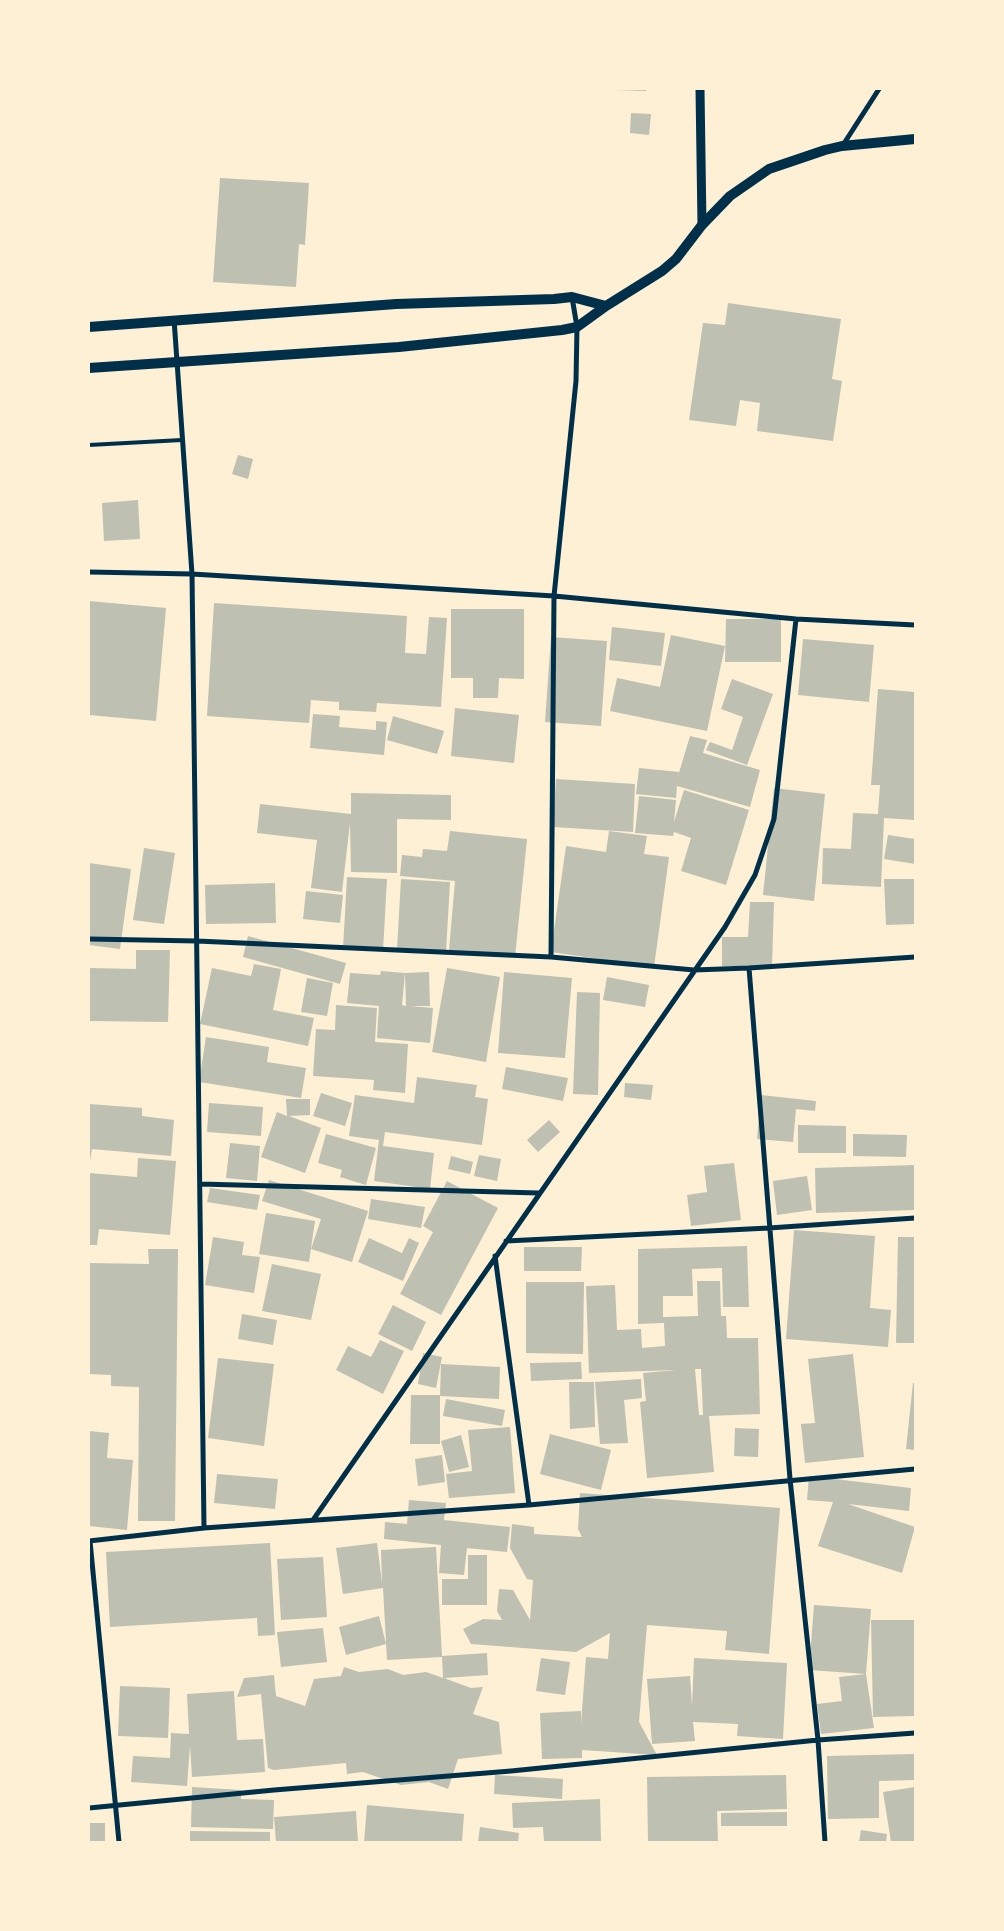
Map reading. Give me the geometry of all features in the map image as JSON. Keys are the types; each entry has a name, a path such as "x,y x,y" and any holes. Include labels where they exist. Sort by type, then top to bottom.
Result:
{"main road":[{"path":"89,368 399,347 577,327 606,306 662,271 676,259 702,224 730,196 769,169 842,146 915,139"},
{"path":"89,327 174,319 396,304 572,297 606,306"}],"street":[{"path":"700,89 702,224"},
{"path":"842,146 879,89"},
{"path":"551,957 554,596 576,380 577,327 572,297"},
{"path":"174,319 192,574 204,1528"},
{"path":"89,572 192,574 554,596 796,619 915,625"},
{"path":"313,1520 725,927 755,874 774,819 796,619"},
{"path":"89,939 197,941 551,957 694,970 915,957"},
{"path":"749,968 790,1480 818,1740 825,1842"},
{"path":"200,1184 539,1193"},
{"path":"506,1241 769,1228 915,1218"},
{"path":"495,1256 529,1505"},
{"path":"119,1842 90,1541 204,1528 529,1505 915,1469"},
{"path":"89,1808 274,1790 511,1771 818,1740 915,1734"}],"lane":[{"path":"89,445 182,440"}],"building":[{"path":"646,89 646,91 614,90"},
{"path":"631,113 651,114 649,135 630,133"},
{"path":"220,178 309,183 305,245 299,244 296,287 213,282"},
{"path":"728,303 841,319 832,379 842,381 833,441 757,431 760,403 740,400 736,426 689,420 703,323 725,325"},
{"path":"238,455 253,459 248,479 232,474"},
{"path":"138,500 140,539 104,541 102,503"},
{"path":"89,601 166,608 156,721 89,715"},
{"path":"214,603 407,616 405,653 426,654 429,617 447,618 441,707 377,703 376,712 339,710 339,702 311,700 309,723 207,716"},
{"path":"451,609 524,609 524,679 499,678 498,698 473,698 473,678 451,678"},
{"path":"726,619 781,619 781,662 725,662"},
{"path":"612,627 665,633 661,666 609,660"},
{"path":"671,635 725,646 707,731 610,711 617,678 660,687"},
{"path":"551,637 607,641 601,726 545,722"},
{"path":"803,639 874,645 869,702 798,695"},
{"path":"732,679 773,694 747,765 706,750 710,742 732,750 743,717 721,709"},
{"path":"878,689 915,692 915,820 884,818 881,887 822,884 823,848 851,849 853,813 878,814 880,785 871,785"},
{"path":"455,708 519,715 514,763 451,756"},
{"path":"313,714 340,716 339,727 376,730 376,721 387,722 384,755 310,748"},
{"path":"393,716 444,731 437,754 387,740"},
{"path":"690,736 707,740 703,753 760,770 750,807 677,786 676,798 636,794 639,768 679,772 678,776"},
{"path":"556,779 635,784 633,832 553,827"},
{"path":"774,788 825,794 814,901 763,895"},
{"path":"684,790 749,810 726,885 681,871 691,838 674,832 673,836 635,833 639,796 676,800 674,822"},
{"path":"351,793 451,795 451,820 397,819 397,873 351,872 350,823 342,892 311,888 317,840 257,833 260,804 351,814"},
{"path":"450,831 527,839 515,957 449,950 455,881 400,876 402,855 422,857 423,849 447,851"},
{"path":"609,831 647,836 644,854 669,857 654,967 551,952 566,846 606,852"},
{"path":"888,835 915,839 915,864 884,859"},
{"path":"144,848 175,853 164,924 133,920"},
{"path":"89,863 131,869 120,949 89,945"},
{"path":"347,877 387,879 383,951 343,949"},
{"path":"401,879 450,882 446,952 397,949"},
{"path":"884,879 915,879 915,924 886,925"},
{"path":"275,883 276,923 206,924 205,885"},
{"path":"306,891 343,895 340,923 303,919"},
{"path":"750,902 774,902 772,967 722,966 722,937 748,937"},
{"path":"248,936 346,963 340,984 243,957"},
{"path":"136,950 170,950 168,1022 89,1021 89,968 136,969"},
{"path":"254,964 281,969 273,1010 314,1018 308,1046 200,1024 212,968 251,976"},
{"path":"447,968 500,977 486,1062 432,1052"},
{"path":"381,971 429,972 430,1006 410,1006 433,1008 430,1043 377,1038 379,1006 347,1003 350,973 380,975","holes":["405,973 406,1006 402,1005"]},
{"path":"504,972 572,978 565,1058 498,1053"},
{"path":"607,977 649,985 645,1007 603,1000"},
{"path":"307,978 333,983 327,1016 301,1012"},
{"path":"577,992 600,993 598,1095 573,1094"},
{"path":"336,1005 377,1008 375,1042 408,1044 405,1093 373,1090 374,1080 313,1076 316,1029 335,1030"},
{"path":"206,1037 269,1047 267,1062 306,1068 301,1098 199,1082"},
{"path":"506,1067 568,1078 563,1101 502,1089"},
{"path":"417,1077 477,1085 475,1097 488,1099 482,1145 385,1132 383,1146 434,1153 430,1189 374,1181 379,1140 349,1136 355,1095 414,1103"},
{"path":"625,1083 653,1085 651,1100 624,1097"},
{"path":"321,1093 352,1103 345,1126 313,1116"},
{"path":"761,1095 816,1101 815,1111 796,1109 793,1142 757,1139"},
{"path":"286,1099 310,1099 310,1115 289,1116 321,1128 305,1173 261,1157 277,1112 287,1116"},
{"path":"209,1103 263,1107 261,1136 207,1132"},
{"path":"89,1104 142,1108 142,1116 174,1120 171,1156 92,1149 89,1167"},
{"path":"549,1120 560,1132 538,1152 527,1140"},
{"path":"798,1125 846,1126 846,1153 798,1153"},
{"path":"326,1134 376,1148 366,1185 340,1177 342,1170 318,1163"},
{"path":"853,1134 907,1135 906,1157 853,1156"},
{"path":"230,1143 260,1146 257,1181 226,1178"},
{"path":"479,1155 501,1159 497,1181 474,1176"},
{"path":"451,1156 473,1162 470,1174 448,1169"},
{"path":"138,1158 176,1161 170,1235 99,1229 97,1245 89,1245 89,1173 137,1177"},
{"path":"734,1163 741,1220 691,1226 687,1195 707,1192 704,1166"},
{"path":"915,1165 915,1210 816,1213 815,1168"},
{"path":"807,1176 812,1210 777,1215 773,1181"},
{"path":"269,1180 368,1211 352,1262 311,1249 321,1219 262,1201"},
{"path":"447,1181 498,1208 441,1315 400,1294 433,1232 423,1226"},
{"path":"210,1188 260,1195 257,1210 207,1202"},
{"path":"371,1199 425,1207 421,1228 368,1219"},
{"path":"266,1213 315,1221 309,1262 259,1254"},
{"path":"794,1230 875,1236 870,1308 891,1310 888,1347 786,1339"},
{"path":"213,1237 244,1242 242,1255 260,1257 254,1293 205,1285"},
{"path":"898,1237 915,1237 915,1343 896,1343"},
{"path":"369,1238 402,1253 409,1238 419,1243 403,1281 358,1262"},
{"path":"747,1246 749,1307 723,1307 722,1268 692,1269 693,1296 663,1296 663,1317 698,1316 697,1281 720,1281 721,1316 726,1316 727,1338 758,1338 760,1414 709,1416 714,1472 647,1478 640,1402 646,1401 643,1373 676,1370 589,1373 586,1286 615,1285 617,1330 641,1329 642,1348 665,1346 664,1323 638,1324 638,1249","holes":["695,1369 701,1369 703,1415 699,1415"]},
{"path":"524,1247 582,1247 581,1271 524,1271"},
{"path":"148,1249 178,1249 175,1521 138,1521 139,1387 111,1386 111,1375 89,1374 89,1263 149,1264"},
{"path":"272,1264 321,1274 311,1320 262,1311"},
{"path":"526,1282 584,1282 583,1354 526,1353"},
{"path":"393,1305 426,1322 412,1351 378,1334"},
{"path":"242,1314 277,1320 273,1345 238,1339"},
{"path":"380,1340 404,1351 383,1394 336,1370 348,1346 371,1357"},
{"path":"423,1353 442,1357 436,1388 418,1384"},
{"path":"853,1354 864,1457 805,1463 801,1424 815,1423 808,1359"},
{"path":"218,1358 274,1364 264,1446 208,1438"},
{"path":"581,1362 582,1379 531,1381 530,1363"},
{"path":"441,1364 500,1367 499,1399 440,1396 440,1444 410,1444 411,1395 440,1395"},
{"path":"641,1379 642,1398 624,1400 628,1443 600,1444 595,1382"},
{"path":"569,1382 594,1382 595,1427 570,1429"},
{"path":"913,1383 915,1383 915,1450 906,1449"},
{"path":"446,1399 505,1410 502,1426 443,1416"},
{"path":"510,1427 515,1493 449,1498 446,1474 472,1471 468,1430"},
{"path":"735,1428 759,1429 758,1457 734,1456"},
{"path":"89,1431 109,1433 107,1458 133,1460 127,1530 89,1526"},
{"path":"550,1434 611,1450 601,1490 540,1474"},
{"path":"461,1435 469,1467 449,1472 441,1441"},
{"path":"442,1455 445,1482 418,1486 415,1459"},
{"path":"217,1474 278,1479 275,1509 214,1503"},
{"path":"809,1476 911,1488 909,1511 848,1504 915,1527 902,1573 818,1546 833,1502 807,1500"},
{"path":"580,1493 780,1508 769,1654 725,1650 727,1631 647,1625 639,1722 657,1755 582,1750 582,1758 542,1759 540,1713 581,1711 581,1724 586,1657 608,1659 610,1633 576,1652 471,1644 463,1629 483,1619 502,1620 497,1611 499,1589 513,1590 530,1620 533,1580 527,1579 510,1548 512,1524 534,1527 534,1534 582,1537 578,1529"},
{"path":"409,1500 446,1503 444,1520 510,1527 507,1552 467,1548 464,1575 439,1573 441,1545 384,1539 385,1522 407,1524"},
{"path":"270,1543 275,1635 258,1636 257,1618 110,1627 106,1552"},
{"path":"377,1543 382,1583 381,1550 436,1547 442,1656 487,1653 488,1675 444,1678 471,1688 483,1687 473,1714 499,1722 502,1754 458,1759 448,1789 429,1782 401,1785 363,1772 347,1774 346,1763 274,1770 268,1768 261,1694 237,1697 244,1678 274,1675 276,1696 305,1706 314,1679 341,1676 344,1667 359,1672 388,1669 403,1675 426,1672 443,1678 442,1657 387,1660 383,1588 343,1594 336,1548"},
{"path":"468,1555 487,1555 487,1605 442,1605 442,1579 468,1579"},
{"path":"323,1557 327,1617 281,1620 277,1559"},
{"path":"814,1605 871,1609 866,1674 809,1670"},
{"path":"379,1616 386,1644 346,1655 339,1627"},
{"path":"871,1620 915,1620 915,1716 873,1717"},
{"path":"323,1628 327,1662 281,1667 277,1632"},
{"path":"541,1658 570,1662 565,1695 536,1691"},
{"path":"694,1658 787,1663 783,1739 737,1736 738,1724 693,1722 695,1741 652,1744 647,1679 690,1676 692,1706"},
{"path":"866,1674 874,1728 821,1734 817,1704 842,1701 839,1677"},
{"path":"120,1686 170,1688 168,1738 118,1736"},
{"path":"234,1691 237,1740 263,1739 265,1772 192,1777 190,1746 187,1786 131,1782 133,1756 170,1758 171,1733 189,1734 187,1694"},
{"path":"915,1754 915,1780 879,1781 879,1818 828,1819 827,1756"},
{"path":"495,1775 563,1779 562,1799 494,1794"},
{"path":"786,1775 787,1809 717,1811 718,1842 648,1842 647,1777"},
{"path":"192,1787 241,1790 241,1799 274,1800 273,1829 191,1827"},
{"path":"915,1787 915,1842 891,1842 883,1792"},
{"path":"600,1799 601,1841 544,1842 543,1827 513,1828 512,1803"},
{"path":"367,1805 464,1814 462,1842 364,1842"},
{"path":"356,1811 358,1842 276,1842 274,1817"},
{"path":"787,1812 787,1826 721,1826 721,1813"},
{"path":"89,1823 105,1823 105,1842 89,1842"},
{"path":"480,1827 519,1833 518,1842 478,1842"},
{"path":"861,1830 887,1834 886,1842 859,1842"},
{"path":"190,1831 270,1832 270,1842 190,1842"}]}
